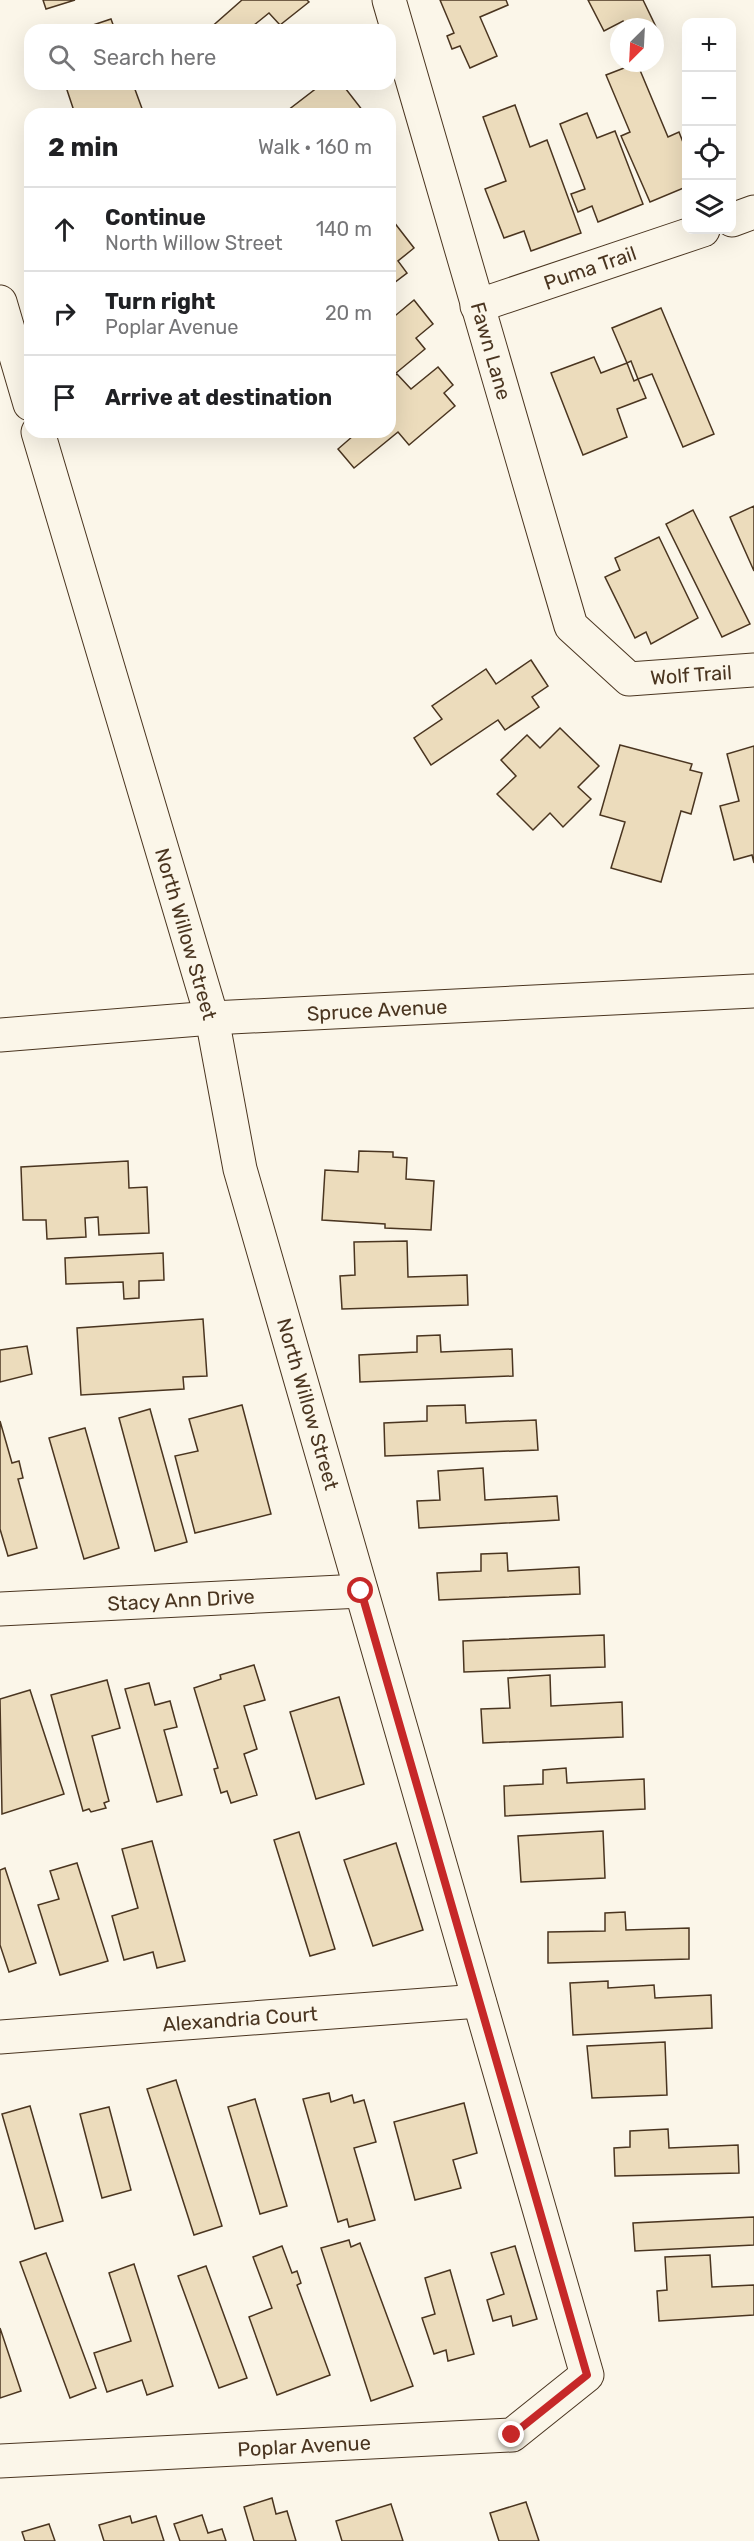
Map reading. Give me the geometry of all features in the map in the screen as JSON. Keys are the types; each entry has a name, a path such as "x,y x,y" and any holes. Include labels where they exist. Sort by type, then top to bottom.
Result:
{"street":[{"name":"Fawn Lane","path":"389,0 396,24"},
{"name":"Fawn Lane","path":"396,24 571,626 629,679"},
{"path":"736,219 754,212"},
{"name":"Puma Trail","path":"477,306 691,234"},
{"path":"0,302 24,384"},
{"name":"North Willow Street","path":"40,438 212,1018 240,1169 587,2375"},
{"name":"Wolf Trail","path":"629,679 754,670"},
{"name":"Spruce Avenue","path":"0,1035 212,1018 754,992"},
{"name":"Stacy Ann Drive","path":"0,1609 361,1591"},
{"name":"Alexandria Court","path":"0,2037 479,2001"},
{"name":"Poplar Avenue","path":"0,2461 512,2435 587,2375"}],"building":[{"path":"43,0 75,0 46,9"},
{"path":"242,0 307,0 309,2 281,24 269,13 255,24 215,24"},
{"path":"440,0 506,0 508,5 480,17 497,56 470,68 460,46 452,49 447,36 454,33"},
{"path":"588,0 643,0 652,18 610,18 610,28 604,31"},
{"path":"111,19 113,24 96,24"},
{"path":"614,72 641,72 668,137 679,132 682,140 682,189 650,202 621,136 630,132 606,75"},
{"path":"67,90 135,90 142,108 73,108"},
{"path":"314,90 347,90 361,108 291,108"},
{"path":"515,105 530,147 547,140 581,233 531,251 524,231 504,238 485,189 506,181 483,117"},
{"path":"587,113 597,138 615,131 643,204 598,222 592,206 578,212 571,194 585,189 560,124"},
{"path":"396,225 414,248 398,261 407,273 396,281"},
{"path":"414,300 433,324 416,338 425,349 396,373 396,315"},
{"path":"661,308 714,434 683,447 652,374 638,379 631,361 627,363 612,328"},
{"path":"594,357 601,373 627,363 634,381 638,379 646,398 617,409 627,437 583,455 551,373"},
{"path":"438,367 453,385 444,393 455,406 409,445 398,432 396,434 396,375 411,389"},
{"path":"351,438 391,438 354,468 338,449"},
{"path":"754,506 754,571 730,517"},
{"path":"693,510 750,624 722,637 666,524"},
{"path":"659,537 698,618 651,644 646,632 635,638 605,577 620,570 615,558"},
{"path":"531,660 548,686 532,697 539,707 505,730 498,720 431,765 414,738 442,719 432,706 486,669 496,684"},
{"path":"560,728 599,766 578,787 591,799 563,827 550,813 533,830 497,794 516,776 501,760 527,735 540,748"},
{"path":"620,745 692,764 690,770 702,773 691,814 681,811 661,882 611,868 625,822 600,815"},
{"path":"754,746 754,863 752,855 734,860 720,806 739,801 727,754"},
{"path":"359,1151 393,1152 393,1157 407,1158 406,1179 434,1181 431,1230 385,1228 385,1224 322,1220 325,1170 358,1172"},
{"path":"128,1161 129,1188 147,1187 149,1233 99,1235 98,1217 85,1218 86,1237 47,1239 46,1220 23,1220 21,1167"},
{"path":"407,1241 408,1277 467,1275 468,1305 342,1309 340,1276 355,1275 354,1242"},
{"path":"163,1253 164,1280 139,1281 139,1298 124,1299 123,1282 66,1284 65,1258"},
{"path":"203,1319 207,1376 183,1377 184,1389 81,1395 77,1328"},
{"path":"440,1335 441,1352 512,1349 513,1376 360,1382 359,1355 417,1352 417,1336"},
{"path":"27,1346 32,1374 0,1382 0,1350"},
{"path":"242,1405 271,1514 195,1533 175,1456 198,1451 189,1419"},
{"path":"465,1405 466,1423 536,1420 538,1450 385,1456 384,1423 427,1421 427,1406"},
{"path":"150,1409 187,1542 155,1551 119,1418"},
{"path":"0,1421 12,1463 19,1461 23,1478 18,1479 37,1548 8,1556 0,1529"},
{"path":"85,1428 119,1548 84,1559 49,1438"},
{"path":"483,1468 485,1500 557,1496 559,1520 419,1528 417,1501 440,1500 438,1471"},
{"path":"507,1553 508,1571 579,1567 580,1594 439,1600 437,1573 481,1571 481,1554"},
{"path":"604,1635 605,1667 464,1672 463,1641"},
{"path":"254,1665 265,1700 244,1706 257,1749 244,1754 257,1795 231,1803 227,1791 221,1793 214,1769 218,1768 194,1688 221,1679 220,1675"},
{"path":"550,1675 551,1706 622,1702 623,1737 483,1743 481,1709 510,1708 508,1678"},
{"path":"107,1680 120,1728 92,1736 109,1801 104,1803 106,1808 91,1812 89,1809 83,1811 51,1695"},
{"path":"149,1683 155,1705 170,1701 177,1727 164,1730 182,1795 157,1802 125,1689"},
{"path":"30,1690 64,1794 2,1814 0,1699"},
{"path":"339,1697 364,1784 316,1799 290,1712"},
{"path":"566,1768 567,1783 644,1779 645,1809 505,1816 504,1786 543,1784 543,1770"},
{"path":"603,1831 605,1878 521,1882 518,1836"},
{"path":"299,1832 335,1949 310,1956 274,1840"},
{"path":"152,1841 185,1961 157,1968 153,1952 124,1960 112,1916 138,1908 122,1849"},
{"path":"396,1843 423,1930 373,1946 344,1860"},
{"path":"77,1863 108,1961 60,1975 38,1905 59,1899 50,1871"},
{"path":"5,1868 36,1963 9,1972 0,1945 0,1870"},
{"path":"625,1912 626,1930 689,1928 689,1959 548,1963 548,1932 605,1931 605,1913"},
{"path":"608,1981 608,1988 654,1985 655,1998 711,1995 712,2028 573,2035 570,1983"},
{"path":"665,2042 667,2095 592,2098 587,2046"},
{"path":"176,2080 222,2226 194,2235 147,2089"},
{"path":"329,2093 331,2102 352,2095 354,2103 364,2100 376,2142 354,2148 375,2220 349,2227 347,2219 338,2222 303,2099"},
{"path":"255,2099 287,2206 260,2214 228,2107"},
{"path":"464,2103 477,2153 453,2160 461,2188 415,2200 394,2122"},
{"path":"30,2106 63,2221 35,2229 2,2114"},
{"path":"109,2107 131,2190 102,2198 80,2114"},
{"path":"668,2129 669,2148 738,2145 739,2173 615,2176 614,2148 630,2147 630,2131"},
{"path":"754,2217 754,2245 635,2251 633,2223"},
{"path":"349,2240 351,2247 360,2243 413,2386 371,2401 321,2248"},
{"path":"282,2246 292,2273 297,2271 301,2283 297,2285 330,2375 277,2395 249,2317 272,2308 253,2257"},
{"path":"515,2246 537,2319 513,2326 511,2316 493,2321 487,2300 504,2294 491,2253"},
{"path":"46,2253 96,2388 70,2398 20,2262"},
{"path":"710,2255 712,2287 754,2285 754,2315 659,2321 657,2291 667,2290 665,2257"},
{"path":"134,2264 173,2386 147,2395 142,2380 107,2392 94,2353 131,2341 109,2273"},
{"path":"206,2266 247,2378 219,2388 178,2276"},
{"path":"450,2270 474,2354 448,2361 446,2350 434,2354 422,2318 435,2314 425,2278"},
{"path":"0,2328 21,2391 0,2398"},
{"path":"272,2498 276,2514 287,2511 296,2541 254,2541 244,2507"},
{"path":"526,2502 539,2541 499,2541 490,2513"},
{"path":"391,2504 403,2541 342,2541 336,2521"},
{"path":"202,2515 208,2533 222,2529 226,2541 180,2541 174,2524"},
{"path":"130,2516 132,2523 156,2516 164,2541 104,2541 99,2525"},
{"path":"49,2524 55,2541 25,2541 22,2532"}],"route":[{"path":"361,1591 587,2375 512,2435"}]}
